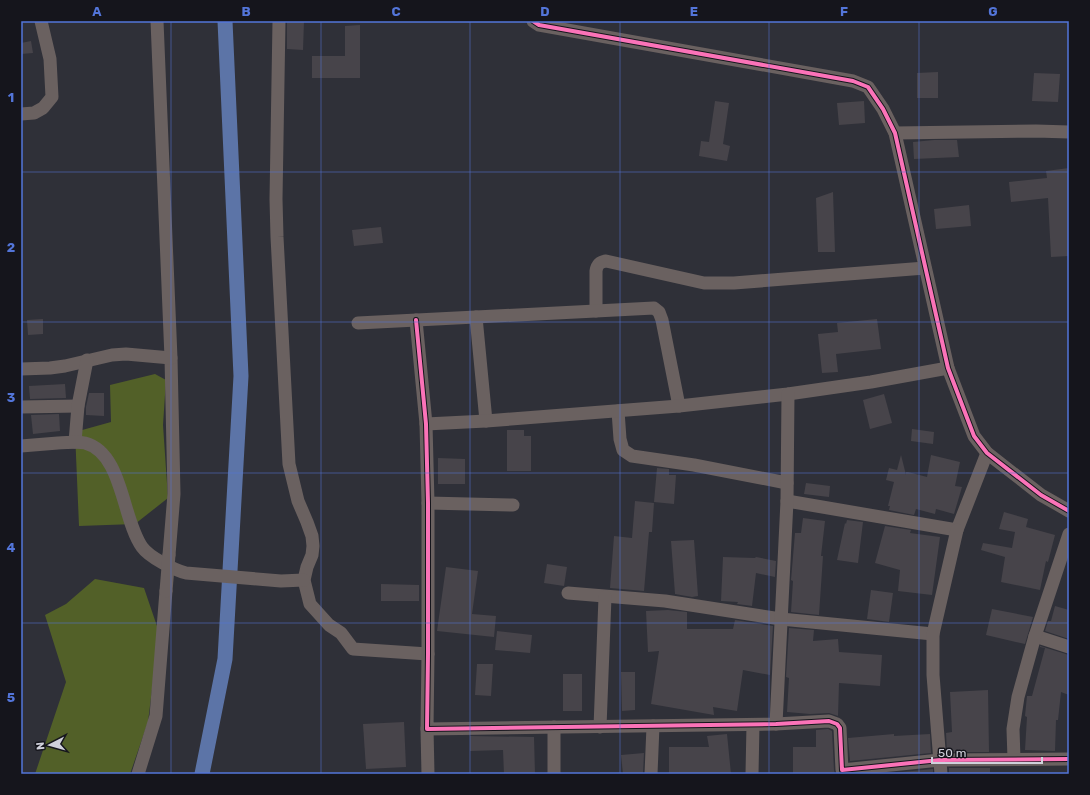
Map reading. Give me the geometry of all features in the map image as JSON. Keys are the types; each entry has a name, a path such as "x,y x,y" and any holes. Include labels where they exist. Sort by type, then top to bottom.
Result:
{"street":[{"path":"21,114 34,113 43,108 52,97 50,59 41,21"},
{"path":"138,774 156,716 174,494 171,358 157,21"},
{"path":"279,21 276,199 277,237 289,464 298,501 308,522 313,546 312,555 304,580 310,604 329,625 341,634 352,649 428,654"},
{"path":"533,21 539,25 853,81 868,87 883,109 895,133 948,368 974,436 987,453 1041,495 1069,511"},
{"path":"895,133 1036,130 1069,132"},
{"path":"596,311 597,266 599,263 606,261 704,283 734,283 925,268"},
{"path":"358,323 654,308 659,312 662,320 679,406"},
{"path":"476,317 486,421"},
{"path":"416,320 426,424 428,503 428,774"},
{"path":"21,369 65,366 112,355 126,354 171,358"},
{"path":"75,442 78,406 87,360"},
{"path":"426,424 486,421 679,406 788,394 871,382 948,368"},
{"path":"776,724 787,501 788,394"},
{"path":"21,406 78,406"},
{"path":"618,411 620,439 623,450 632,456 694,465 787,484"},
{"path":"21,446 75,442 92,445 110,463 116,474 134,534 142,548 161,562 181,572 282,581 304,580"},
{"path":"941,774 933,675 933,634 957,530 987,453"},
{"path":"787,501 957,530"},
{"path":"428,503 513,505"},
{"path":"1014,759 1013,729 1018,697 1035,636 1069,534"},
{"path":"568,593 666,602 782,619 933,634"},
{"path":"600,727 605,597"},
{"path":"1035,636 1069,647"},
{"path":"427,729 753,725 829,721 837,724 840,728 842,772 940,760 1069,759"},
{"path":"752,774 753,725"},
{"path":"651,774 653,726"},
{"path":"554,727 554,774"}],"green space":[{"path":"155,374 166,380 163,425 168,498 135,524 79,526 75,432 111,422 110,385"},
{"path":"95,579 144,588 159,632 148,722 130,774 35,774 66,682 45,615 66,604"}],"building":[{"path":"287,21 304,21 303,50 287,49"},
{"path":"360,25 360,78 312,78 312,56 345,56 345,26"},
{"path":"31,41 33,53 21,54 21,43"},
{"path":"938,72 938,98 917,98 917,73"},
{"path":"1034,73 1060,74 1058,102 1032,101"},
{"path":"715,101 729,103 723,144 730,146 727,161 699,156 701,141 709,142"},
{"path":"864,101 865,123 839,125 837,103"},
{"path":"957,140 959,157 914,159 913,142"},
{"path":"1069,168 1069,256 1051,257 1048,198 1011,202 1009,182 1047,178 1046,171"},
{"path":"833,192 835,252 818,252 816,198"},
{"path":"969,205 971,226 936,229 934,209"},
{"path":"381,227 383,243 354,246 352,230"},
{"path":"43,319 43,334 28,335 27,320"},
{"path":"877,319 881,349 836,354 838,372 822,373 818,334 838,332 837,323"},
{"path":"65,384 66,398 30,399 29,386"},
{"path":"89,393 104,393 104,416 86,415"},
{"path":"884,394 892,423 870,429 863,400"},
{"path":"59,414 60,431 33,434 31,415"},
{"path":"912,429 934,432 933,444 911,441"},
{"path":"507,430 524,430 524,436 531,436 531,471 507,471"},
{"path":"901,455 906,475 906,472 908,472 927,477 931,455 960,462 955,486 962,487 954,514 936,509 935,514 916,509 914,515 889,510 890,506 888,506 894,482 886,480 889,468 897,470"},
{"path":"438,458 465,459 465,484 438,484"},
{"path":"657,468 669,469 669,475 676,475 674,504 654,502"},
{"path":"806,483 830,486 829,497 804,494"},
{"path":"635,501 654,503 652,532 649,532 644,591 610,588 614,536 632,538"},
{"path":"1004,512 1028,519 1026,527 1055,535 1048,562 1046,561 1040,590 1001,582 1005,557 981,550 983,543 1012,548 1015,532 999,529"},
{"path":"803,518 825,521 821,556 823,556 819,615 791,612 793,581 791,580 795,533 801,533"},
{"path":"847,520 863,522 858,563 837,560 845,523 846,524"},
{"path":"885,526 911,530 910,533 940,537 932,595 898,591 900,570 875,563"},
{"path":"694,540 698,596 692,597 675,594 671,541"},
{"path":"723,557 756,557 776,561 775,577 756,573 752,606 737,604 738,602 721,601"},
{"path":"547,564 567,567 564,586 544,583"},
{"path":"446,567 478,571 472,614 496,616 494,637 437,631"},
{"path":"381,584 419,585 419,601 381,601"},
{"path":"871,590 893,593 889,622 867,619"},
{"path":"1055,606 1069,610 1069,639 1045,631 1048,621 1051,621"},
{"path":"992,609 1033,617 1025,644 986,635"},
{"path":"668,610 687,612 687,629 733,629 735,620 773,626 770,675 743,670 737,711 713,707 714,715 651,704 659,651 648,652 646,611"},
{"path":"789,628 814,630 813,641 838,639 839,652 882,655 880,686 839,683 838,716 829,713 810,714 787,712 789,678 786,677"},
{"path":"497,631 532,635 530,653 495,650"},
{"path":"1040,646 1069,655 1069,695 1061,692 1058,720 1056,720 1055,751 1025,750 1027,717 1025,716 1027,696 1032,696 1045,648"},
{"path":"477,664 493,664 491,696 475,695"},
{"path":"621,672 635,672 635,710 622,711"},
{"path":"563,674 582,674 582,711 563,711"},
{"path":"988,690 989,752 947,752 946,733 952,732 950,692"},
{"path":"404,722 406,767 366,769 363,724"},
{"path":"828,729 832,731 835,774 793,774 793,747 816,747 816,730"},
{"path":"727,734 731,774 669,774 669,747 709,747 707,736"},
{"path":"894,734 894,736 930,734 931,753 850,761 848,738"},
{"path":"470,736 534,737 535,774 504,774 503,750 470,751"},
{"path":"644,753 643,774 623,774 621,755"},
{"path":"949,768 990,768 990,774 949,774"},
{"path":"933,769 933,774 882,774"}],"waterway":[{"path":"202,774 225,659 241,376 225,21"}],"cycle path":[{"path":"533,21 539,25 853,81 868,87 883,109 895,133 948,368 974,436 987,453 1041,495 1069,511"},
{"path":"416,320 426,424 428,503 427,729 776,724 829,721 837,724 840,728 842,770 940,760 1069,759"}]}
